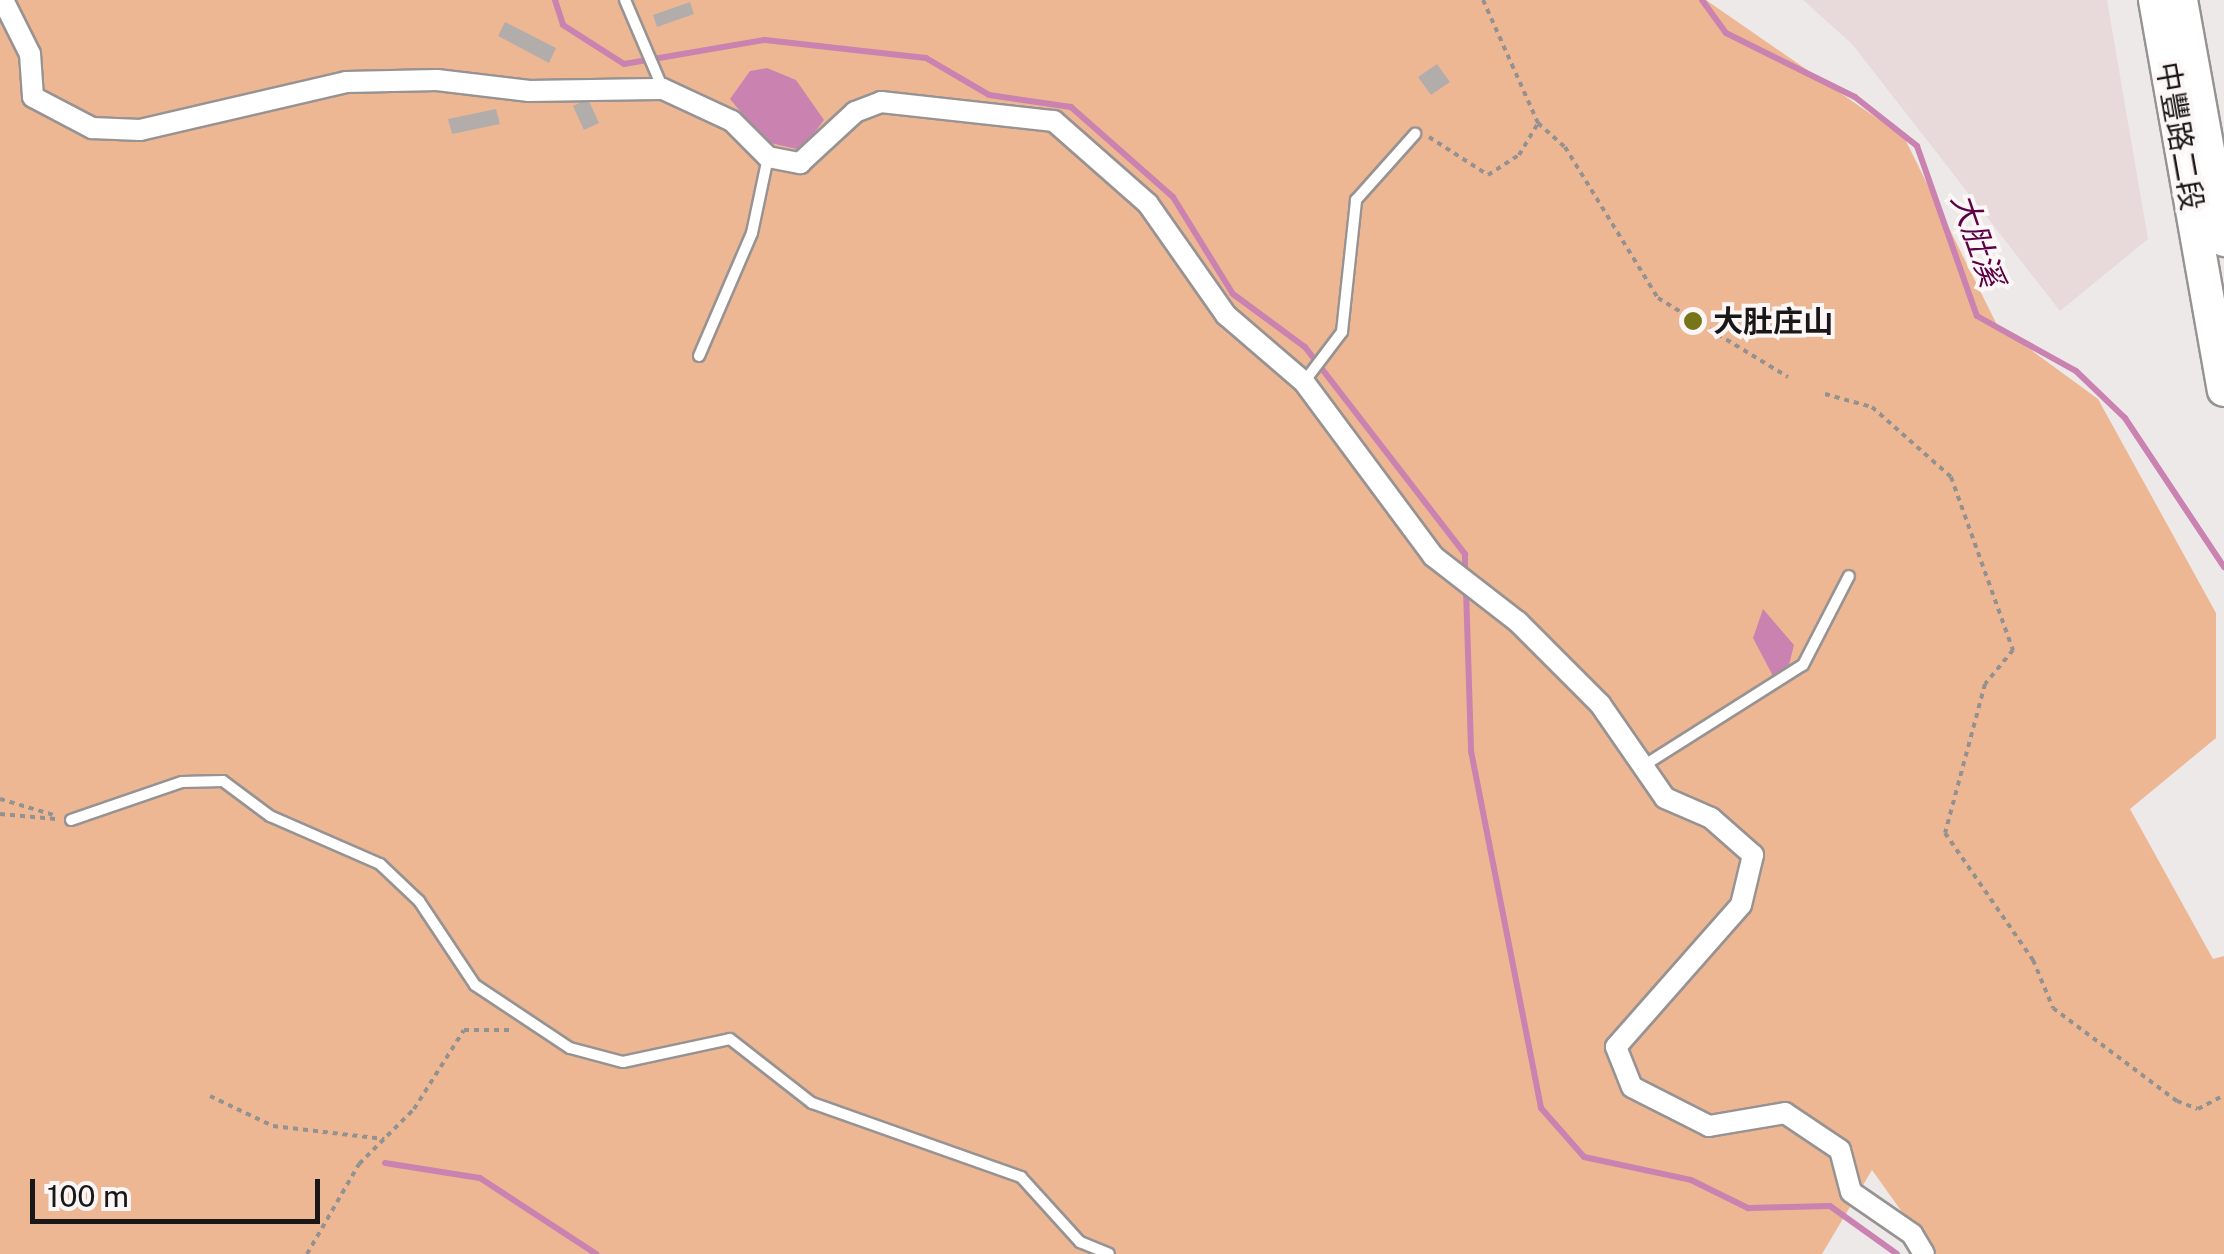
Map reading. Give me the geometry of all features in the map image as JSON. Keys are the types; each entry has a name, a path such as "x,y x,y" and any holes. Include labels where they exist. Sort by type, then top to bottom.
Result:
{"main road":[{"name":"中豐路二段","path":"2155,0 2208,173 2224,240"},
{"name":"中豐路二段","path":"2181,0 2208,173 2224,390"}],"street":[{"path":"3,0 30,54 34,98 92,128 140,130 346,82 660,81 732,121 768,157 800,163 855,112 881,102 1054,122 1148,204 1226,316 1304,382 1433,556 1518,622 1600,704 1666,798 1710,818 1753,855 1741,904 1616,1047 1632,1087 1709,1126 1785,1112 1840,1150 1851,1192 1912,1234 1924,1254"}],"lane":[{"path":"626,0 660,81"},
{"path":"1304,382 1342,332 1356,200 1415,134"},
{"path":"699,356 752,233 768,157"},
{"path":"1642,767 1804,665 1849,576"},
{"path":"71,820 182,782 223,781 270,816 380,864 419,902 476,985 570,1048 623,1062 730,1039 812,1102 1021,1177 1080,1242 1110,1254"}],"path":[{"path":"1483,0 1538,122 1566,147 1658,298 1788,377"},
{"path":"1415,134 1446,140 1488,174 1520,155 1538,122"},
{"path":"1825,394 1872,407 1952,477 2013,650 1985,684 1945,833 2024,946 2053,1008 2177,1101 2198,1108 2224,1095"},
{"path":"0,799 71,820"},
{"path":"0,814 71,820"},
{"path":"307,1254 358,1164 384,1140 464,1030 522,1033"},
{"path":"210,1096 273,1126 384,1140"}],"shaded area":[{"path":"0,0 1706,0 1904,137 1997,325 2098,399 2216,613 2216,738 2130,809 2213,959 2224,956 2224,1254 1932,1254 1872,1170 1822,1254 0,1254"},
{"path":"1803,0 2107,0 2148,239 2060,311 1852,44"},
{"path":"767,68 796,80 824,120 801,150 766,142 730,99 750,71"},
{"path":"1763,609 1794,645 1788,669 1773,676 1753,638"}],"building":[{"path":"690,2 694,14 657,27 653,15"},
{"path":"505,22 556,48 549,63 498,36"},
{"path":"1437,64 1450,82 1431,95 1418,77"},
{"path":"588,99 599,123 584,130 573,106"},
{"path":"496,109 500,124 452,134 448,119"}],"waterway":[{"path":"555,0 563,25 624,64 765,40 926,58 989,95 1071,107 1173,197 1233,294 1305,347 1465,554 1465,577"},
{"name":"大肚溪","path":"1702,0 1726,33 1855,97 1917,146 1977,316 2076,371 2125,418 2224,567"},
{"path":"1466,589 1471,751 1541,1108 1584,1157 1691,1180 1748,1208 1830,1206 1897,1254"},
{"path":"385,1163 480,1178 596,1254"}],"place":[{"name":"大肚庄山","path":"1693,321"}]}
